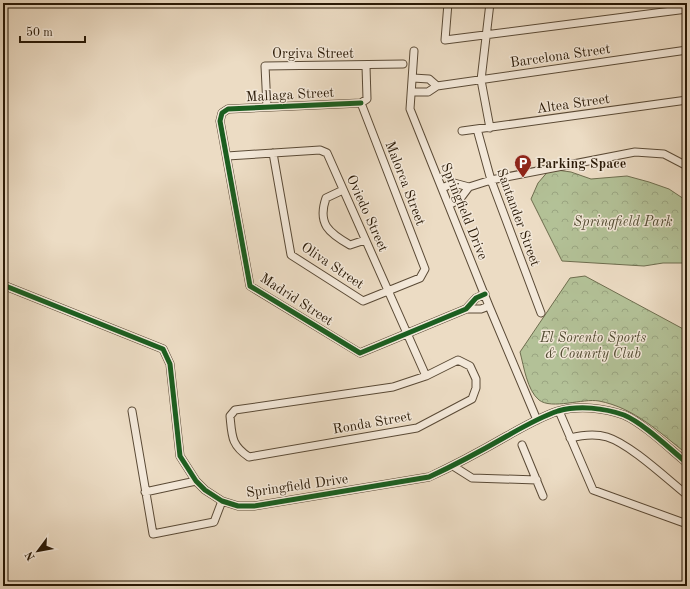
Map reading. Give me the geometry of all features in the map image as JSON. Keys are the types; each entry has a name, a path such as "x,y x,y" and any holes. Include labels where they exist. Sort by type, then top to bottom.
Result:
{"street":[{"path":"448,3 444,40 687,9"},
{"path":"490,3 481,80 490,128"},
{"name":"Barcelona Street","path":"412,92 428,92 437,86 687,50"},
{"name":"Springfield Drive","path":"414,51 410,109 484,294 537,420"},
{"name":"Orgiva Street","path":"267,108 265,66 366,66 403,64"},
{"path":"361,103 367,99 366,66"},
{"path":"413,78 429,79 437,86"},
{"name":"Altea Street","path":"462,131 687,100"},
{"name":"Mallaga Street","path":"222,113 228,109 361,103"},
{"name":"Malorca Street","path":"361,103 425,270 420,278 388,291"},
{"name":"Madrid Street","path":"222,113 220,121 250,286 360,353 466,309 481,309 489,306"},
{"name":"Santander Street","path":"477,129 491,180 541,313"},
{"name":"Oviedo Street","path":"227,156 320,150 327,153 426,376"},
{"path":"442,188 454,183 469,187 491,180 635,152 664,154 687,166"},
{"name":"Oliva Street","path":"273,153 291,256 363,301 388,291"},
{"path":"449,205 460,199 469,187"},
{"path":"344,190 326,198 322,211 327,227 334,236 350,245 365,240"},
{"name":"Springfield Drive","path":"3,284 163,349 170,364 180,456 196,481 222,501 238,506 254,506 428,477 453,466 537,420 559,411 592,408 624,416 635,422 687,463"},
{"name":"Madrid Street","path":"466,309 476,298 484,294"},
{"name":"Ronda Street","path":"458,360 470,366 476,379 476,388 472,398 417,428 249,456 239,451 232,439 230,416 235,410 393,387 426,376 458,360"},
{"path":"132,411 153,534 214,522 222,501"},
{"path":"559,411 593,490 687,524"},
{"path":"570,438 592,434 612,439 623,445 687,495"},
{"path":"522,445 543,496"},
{"path":"453,466 472,478 537,480"},
{"path":"145,492 196,481"}],"green space":[{"name":"Springfield Park","path":"550,169 571,172 591,179 627,176 669,189 687,201 687,263 663,263 644,266 562,261 531,199 538,183"},
{"name":"El Sorento Sports & Counrty Club","path":"585,276 687,331 687,454 636,415 612,404 599,401 585,401 552,404 545,403 535,396 526,378 520,352 570,278"}],"cycle path":[{"path":"361,103 228,109 222,113 220,121 250,286 360,353 466,309 476,298 485,294"},
{"path":"3,285 163,349 170,364 180,456 196,481 205,490 222,501 238,506 254,506 429,477 468,458 538,419 551,413 574,408 600,409 624,415 648,430 687,463"}],"place":[{"name":"Parking Space","path":"523,178"}]}
